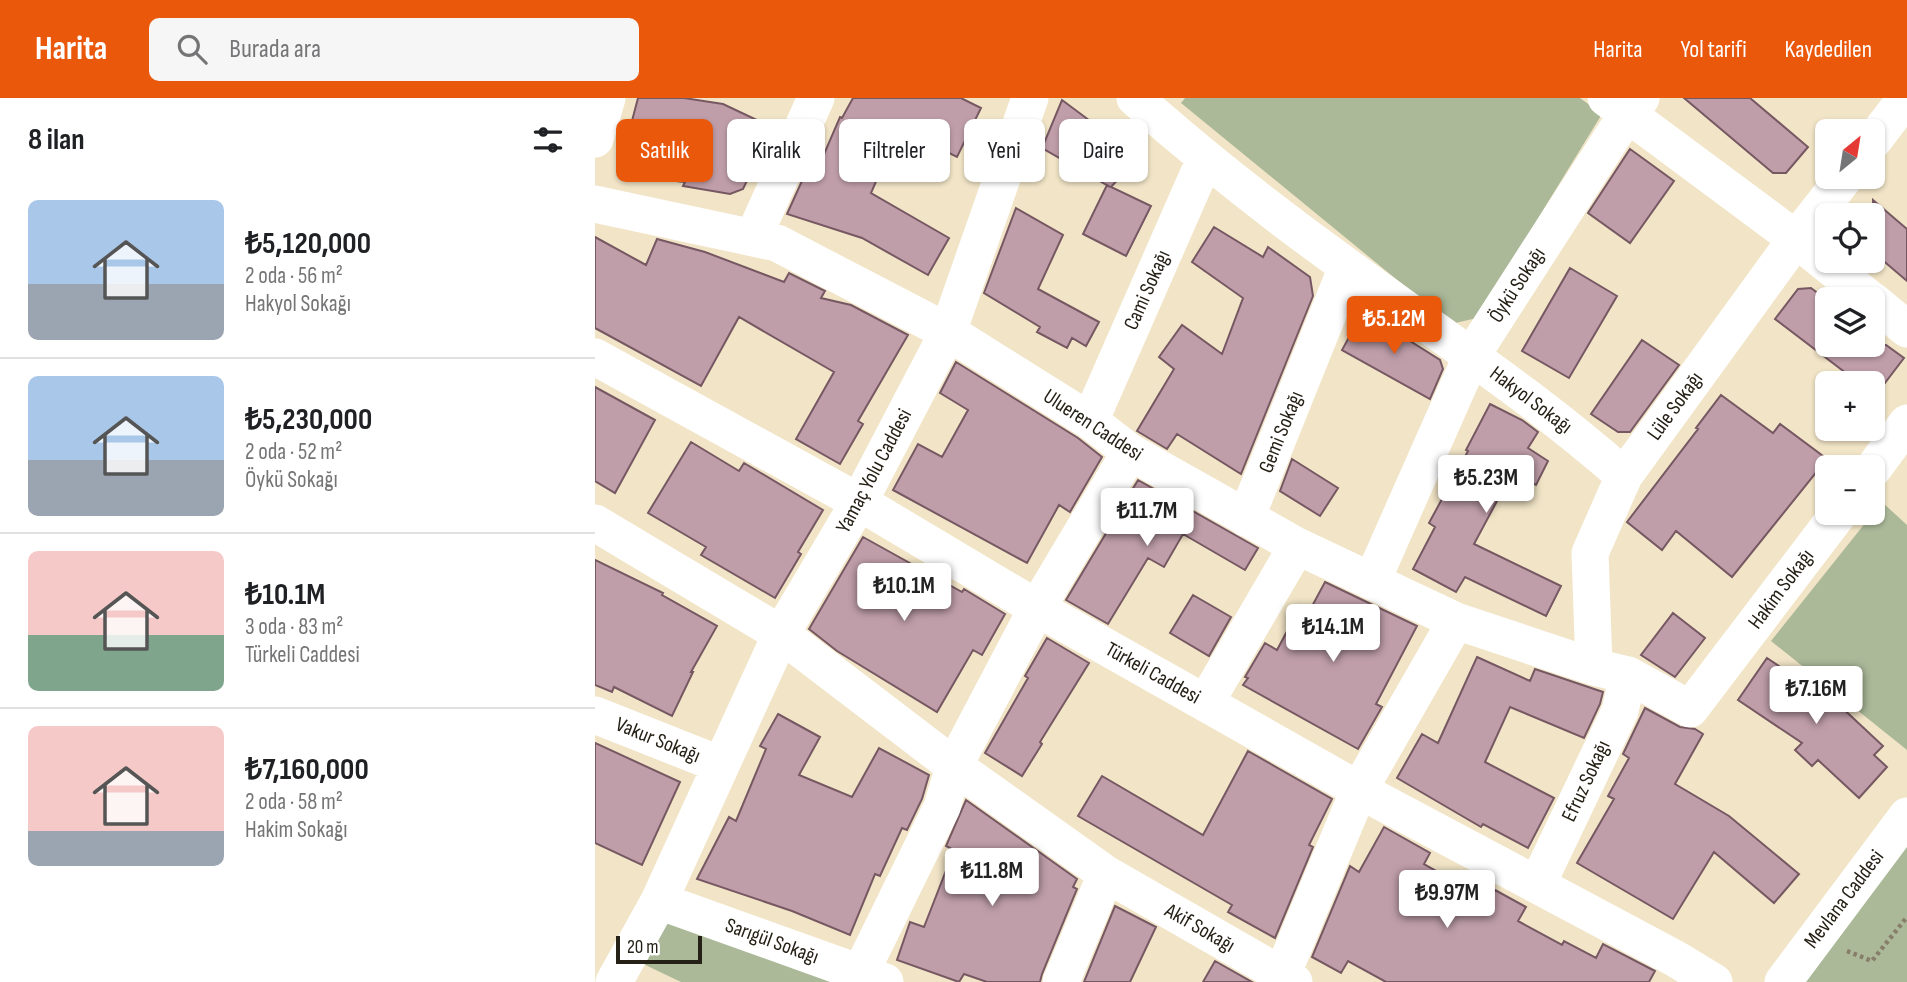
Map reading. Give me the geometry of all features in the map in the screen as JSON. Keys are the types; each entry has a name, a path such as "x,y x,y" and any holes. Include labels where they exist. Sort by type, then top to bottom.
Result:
{"street":[{"path":"595,139 607,98"},
{"path":"753,238 816,98"},
{"name":"Yamaç Yolu Caddesi","path":"614,982 659,901 781,635 859,502 948,332 1030,98"},
{"name":"Hakyol Sokağı","path":"1135,98 1205,159 1347,267 1472,355 1579,436 1624,476"},
{"path":"1885,125 1906,98"},
{"path":"1625,103 1855,287"},
{"name":"Öykü Sokağı","path":"1372,581 1472,355 1625,103"},
{"name":"Cami Sokağı","path":"1090,422 1205,159"},
{"name":"Lüle Sokağı","path":"1611,671 1590,553 1624,476 1796,239 1836,189"},
{"name":"Ulueren Caddesi","path":"595,204 777,243 948,332 1090,422 1131,452 1297,545 1456,621 1611,671"},
{"name":"Gemi Sokağı","path":"1245,518 1347,267"},
{"path":"1885,311 1907,329"},
{"name":"Türkeli Caddesi","path":"595,357 859,502 1037,608 1359,790 1676,959 1714,982"},
{"path":"1883,455 1907,423"},
{"path":"867,979 942,807 954,766 1037,608 1131,452"},
{"name":"Akif Sokağı","path":"595,523 781,635 954,766 1106,874 1285,980"},
{"name":"Hakim Sokağı","path":"1611,671 1690,709 1830,525"},
{"path":"1206,702 1297,545"},
{"path":"1285,980 1359,790 1456,621"},
{"name":"Efruz Sokağı","path":"1537,885 1620,711 1611,671"},
{"name":"Vakur Sokağı","path":"595,715 721,765"},
{"name":"Mevlana Caddesi","path":"1783,982 1907,816"},
{"path":"1061,982 1106,874"},
{"name":"Sarıgül Sokağı","path":"659,901 867,979"}],"path":[{"path":"1814,939 1872,961 1907,917"}],"green space":[{"path":"1185,98 1580,98 1602,114 1477,318 1451,324 1181,103"},
{"path":"1885,505 1907,525 1907,750 1771,641 1864,525 1885,525"},
{"path":"1907,835 1907,982 1805,982"},
{"path":"664,914 843,982 681,982 637,961"}],"building":[{"path":"638,98 684,98 723,104 755,119 727,119 727,182 746,182 743,189 730,194 683,186 685,182 713,182 713,119 632,119"},
{"path":"853,98 961,98 981,108 976,119 964,119 964,143 957,157 950,154 950,119 839,119"},
{"path":"1684,98 1750,98 1808,147 1786,173 1773,173"},
{"path":"1062,100 1087,119 1059,119 1059,158 1045,150 1045,141"},
{"path":"839,119 839,182 876,182 871,193 949,238 928,275 862,238 787,214 801,182 825,182 825,152"},
{"path":"1630,149 1674,181 1630,243 1588,213"},
{"path":"1102,182 1116,182 1111,187 1151,206 1126,256 1083,234 1107,185"},
{"path":"1016,208 1063,235 1038,289 1099,322 1086,346 1072,338 1067,348 1037,332 1040,327 984,293"},
{"path":"1885,210 1907,229 1907,281 1885,262"},
{"path":"1214,227 1263,257 1268,247 1310,277 1313,296 1241,474 1177,434 1167,449 1137,431 1174,369 1159,357 1182,325 1222,354 1243,298 1192,262"},
{"path":"595,237 646,265 657,239 705,252 784,282 789,273 825,291 821,298 851,305 908,335 858,421 863,424 840,464 796,439 834,372 739,317 701,386 595,328"},
{"path":"1570,268 1617,296 1569,378 1522,351"},
{"path":"1811,288 1815,291 1815,349 1775,319 1798,289"},
{"path":"1369,315 1440,360 1443,369 1430,399 1342,350 1359,319"},
{"path":"1642,340 1679,365 1630,432 1618,432 1591,414"},
{"path":"1886,345 1904,358 1885,383 1885,371 1843,371 1825,357 1885,357"},
{"path":"956,362 1078,438 1102,457 1070,512 1059,505 1027,563 893,490 918,444 942,457 968,410 940,393"},
{"path":"595,387 655,420 615,493 595,481"},
{"path":"1721,395 1773,433 1780,424 1822,455 1815,455 1815,474 1732,577 1676,531 1662,550 1627,522 1698,429 1696,428"},
{"path":"1490,404 1522,420 1538,432 1528,448 1548,461 1536,485 1512,473 1474,544 1561,586 1546,616 1465,577 1456,592 1413,569 1435,527 1429,523"},
{"path":"691,442 739,471 744,463 823,510 775,598 701,555 706,547 648,513"},
{"path":"1292,459 1338,488 1320,516 1280,491"},
{"path":"1138,480 1258,548 1245,570 1183,534 1164,567 1148,558 1108,624 1066,600"},
{"path":"863,537 962,592 964,589 1005,614 982,655 973,650 937,712 837,651 809,629"},
{"path":"595,560 663,593 662,595 717,626 691,672 672,716 614,687 612,692 595,685"},
{"path":"1325,582 1417,626 1376,704 1382,707 1358,749 1243,685 1265,643 1277,650 1301,605 1310,610"},
{"path":"1193,595 1231,617 1209,656 1170,633"},
{"path":"1673,613 1705,638 1675,677 1641,655"},
{"path":"1047,638 1089,663 1022,776 985,753 1028,678 1025,676"},
{"path":"1477,657 1530,681 1535,669 1603,692 1584,738 1510,707 1485,762 1554,798 1528,848 1483,824 1481,827 1397,778 1422,734 1438,743"},
{"path":"1767,658 1838,704 1883,746 1874,755 1887,767 1859,798 1818,760 1812,766 1795,750 1802,743 1738,700"},
{"path":"1645,708 1680,727 1695,729 1703,734 1675,784 1729,816 1799,874 1774,903 1714,852 1673,919 1577,863 1614,799 1608,796 1629,758 1623,754"},
{"path":"778,714 820,737 799,775 852,797 879,748 929,775 922,799 907,830 902,828 880,876 875,874 850,935 792,911 697,879 729,817 736,821 766,749 760,746"},
{"path":"595,743 680,782 642,865 595,843"},
{"path":"1248,751 1332,799 1309,845 1313,847 1275,938 1228,912 1232,905 1078,816 1102,776 1203,835"},
{"path":"966,800 1077,879 1073,887 1077,889 1040,982 987,982 964,974 959,982 897,960 910,922 924,927 954,850 946,846"},
{"path":"1384,827 1430,853 1424,864 1490,901 1495,890 1526,907 1518,921 1562,945 1564,941 1596,958 1603,944 1655,971 1649,982 1386,982 1348,961 1341,973 1312,957 1350,866 1359,872"},
{"path":"1115,906 1156,927 1130,982 1084,982"},
{"path":"1215,961 1252,982 1203,982"}]}
